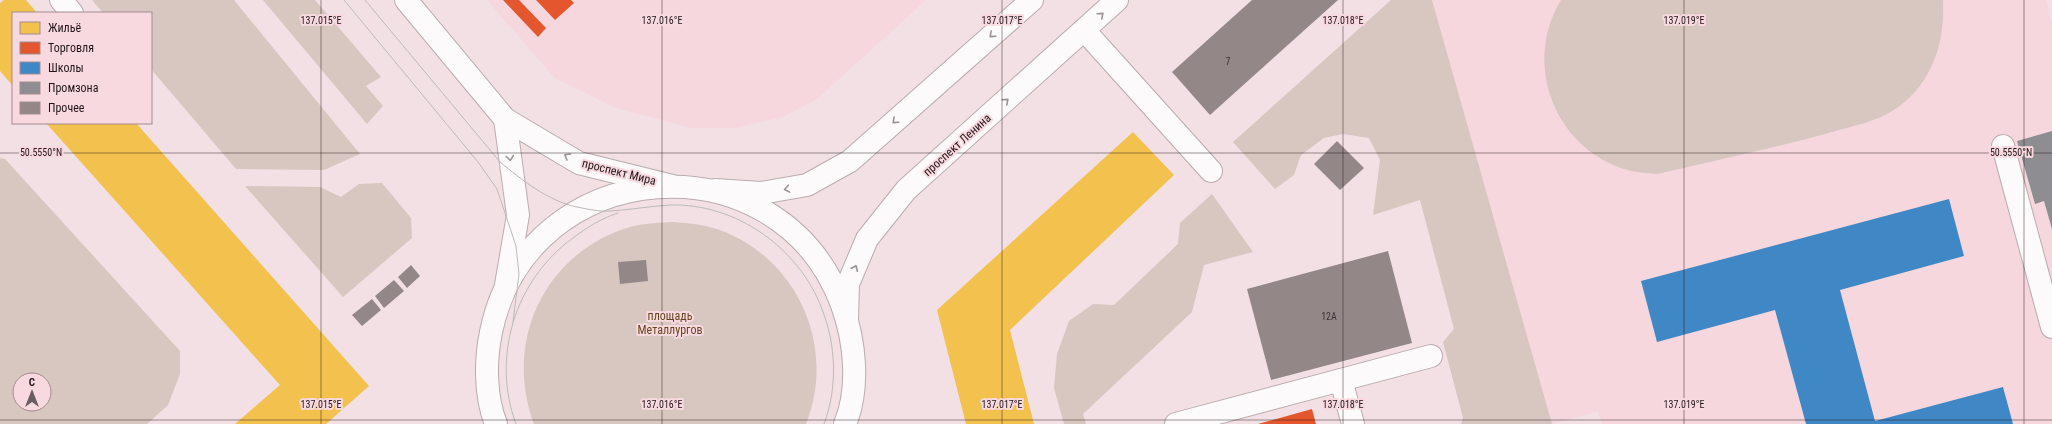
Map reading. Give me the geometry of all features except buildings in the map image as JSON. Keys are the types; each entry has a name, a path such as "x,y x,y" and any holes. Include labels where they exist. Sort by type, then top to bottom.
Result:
{"main road":[{"path":"61,0 71,12"},
{"name":"проспект Мира","path":"406,0 505,119 579,163 672,186"},
{"path":"506,285 525,257 543,237 575,212 606,197 638,188 672,186 761,193 807,185 850,161 1032,0"},
{"name":"проспект Ленина","path":"847,320 848,284 867,239 892,206 906,190 1117,0"},
{"path":"1084,30 1211,171"},
{"path":"484,424 487,384 487,350 494,317 506,285 518,215 505,119"},
{"path":"2003,146 2052,328"},
{"path":"706,189 738,198 768,214 795,234 818,260 835,288 847,320 853,354 853,387 845,424"},
{"path":"1176,424 1432,356"},
{"path":"1340,380 1352,424"},
{"path":"487,384 496,424"}],"shaded area":[{"path":"487,0 926,0 817,99 783,117 734,128 692,128 616,108 555,78"},
{"path":"1432,0 2046,0 2052,22 2052,424 1602,424 1598,411 1552,424"}],"green space":[{"path":"92,0 234,0 360,154 324,170 236,169 152,70 152,12 102,12"},
{"path":"263,0 315,0 381,77 366,86 383,106 367,124"},
{"path":"1391,0 1432,0 1552,424 1461,424 1463,418 1443,342 1454,329 1420,200 1373,215 1380,160 1369,138 1343,134 1324,138 1301,155 1294,175 1275,189 1233,142"},
{"path":"1561,0 1943,0 1943,15 1939,44 1929,71 1922,83 1912,95 1893,111 1875,120 1825,134 1657,174 1621,168 1597,156 1578,140 1562,121 1551,98 1545,74 1545,49 1550,24"},
{"path":"0,158 5,159 180,351 180,374 168,405 147,424 0,424"},
{"path":"382,183 411,218 412,238 343,297 245,186 320,187 341,197 359,184"},
{"path":"1212,194 1253,252 1204,265 1192,312 1083,414 1086,424 1064,424 1054,388 1057,354 1069,321 1093,304 1114,305 1178,244 1180,223"},
{"name":"площадь Металлургов","path":"672,222 706,226 725,232 751,246 774,265 791,287 805,312 813,338 817,367 814,395 806,424 534,424 526,395 524,366 527,337 536,310 549,285 567,263 591,245 618,231 638,225"}],"tram line":[{"path":"344,0 478,162 497,189 516,246 519,274 513,322"},
{"path":"365,0 500,162 526,183 546,195 566,204 598,211 670,205 695,206 718,212 741,221 762,233 781,249 798,267 812,287 827,323 834,366 832,395 824,424"},
{"path":"516,424 509,398 506,373 508,347 513,322 523,298 536,275 553,255 589,227 618,213"}]}
